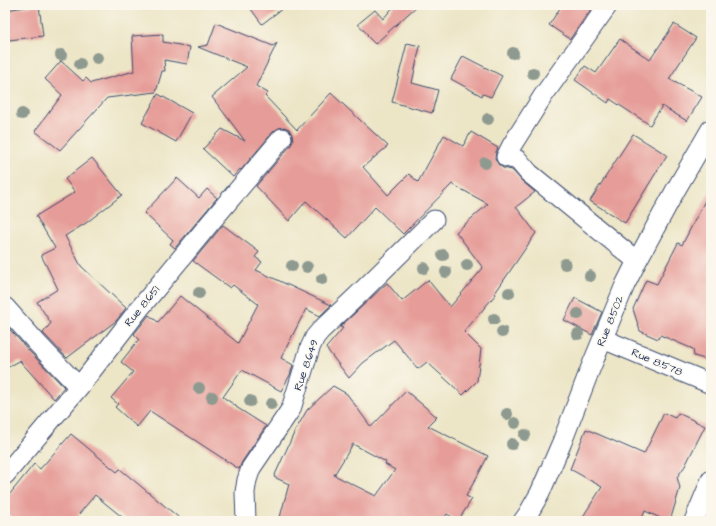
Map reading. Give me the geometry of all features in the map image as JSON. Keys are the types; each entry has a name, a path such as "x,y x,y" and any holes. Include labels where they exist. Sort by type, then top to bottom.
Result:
{"street":[{"path":"608,5 543,96 506,157 518,160 529,173 637,261"},
{"name":"Rue 8.502","path":"523,521 540,493 625,285 675,191 711,129"},
{"name":"Rue 8.651","path":"5,475 79,386 140,308 282,138"},
{"name":"Rue 8.649","path":"246,521 245,492 251,468 291,409 310,348 315,337 434,220"},
{"path":"5,307 37,343 79,386"},
{"name":"Rue 8.578","path":"602,339 711,384"},
{"path":"694,521 711,480"}],"building":[{"path":"39,5 43,36 9,40 5,10"},
{"path":"248,5 287,5 262,24"},
{"path":"395,5 418,5 375,44 358,24 375,10 383,19"},
{"path":"562,5 594,5 570,39 549,25"},
{"path":"216,23 273,46 277,43 256,86 268,93 265,96 297,130 331,93 388,146 363,167 388,195 409,174 418,182 444,135 463,146 471,132 498,148 495,158 498,164 503,168 512,170 535,192 516,207 536,233 495,293 496,294 464,332 481,349 477,381 463,395 427,362 418,369 394,340 363,363 349,378 326,348 343,328 340,327 387,283 402,301 428,280 450,307 483,268 456,232 488,204 452,184 403,234 375,207 347,238 306,201 289,221 256,186 291,145 293,140 289,129 284,127 274,131 241,170 240,169 233,177 203,149 222,129 245,141 212,97 247,67 198,47 208,45"},
{"path":"674,24 696,38 669,79 702,97 687,121 662,106 650,125 610,99 608,103 575,80 585,66 596,73 620,39 650,60"},
{"path":"163,34 163,42 190,47 187,64 164,60 165,71 162,71 156,92 107,98 60,150 35,131 62,95 45,79 61,61 83,81 86,78 91,83 134,71 132,36"},
{"path":"407,43 420,46 412,83 438,90 432,113 392,102"},
{"path":"463,56 502,76 491,97 483,94 482,96 451,79"},
{"path":"158,94 192,113 176,142 142,123"},
{"path":"633,134 667,155 625,223 590,201"},
{"path":"92,158 122,195 86,223 65,236 81,266 126,308 116,321 67,358 43,333 51,323 37,302 58,289 41,255 55,248 36,216 75,192 65,179"},
{"path":"177,178 199,198 207,189 217,198 175,248 170,244 173,240 144,213"},
{"path":"711,189 711,361 694,356 693,349 660,335 658,339 640,331 633,309 646,280 657,284 678,243 682,245"},
{"path":"223,225 259,252 255,257 262,262 256,270 331,305 320,316 306,309 281,358 293,365 290,375 281,391 242,370 223,397 266,426 239,469 150,411 137,427 115,407 118,404 111,398 133,372 121,362 139,339 134,334 149,315 158,322 180,296 238,343 258,304 233,285 230,288 193,261"},
{"path":"575,298 602,312 592,335 564,320"},
{"path":"5,324 64,387 54,399 20,361 21,360 5,369"},
{"path":"333,386 347,394 371,427 406,391 437,417 428,426 488,456 466,496 472,499 458,521 447,514 442,521 279,521 289,484 274,477 295,431 307,410","holes":["353,444 386,462 385,464 395,470 376,496 334,475"]},
{"path":"664,413 675,418 678,413 705,426 685,466 677,477 680,488 670,521 645,511 641,521 580,521 602,487 570,469 586,429 644,454"},
{"path":"71,434 117,472 120,469 183,521 127,521 95,495 73,521 16,521 5,512 5,500 34,464 40,469"}]}
